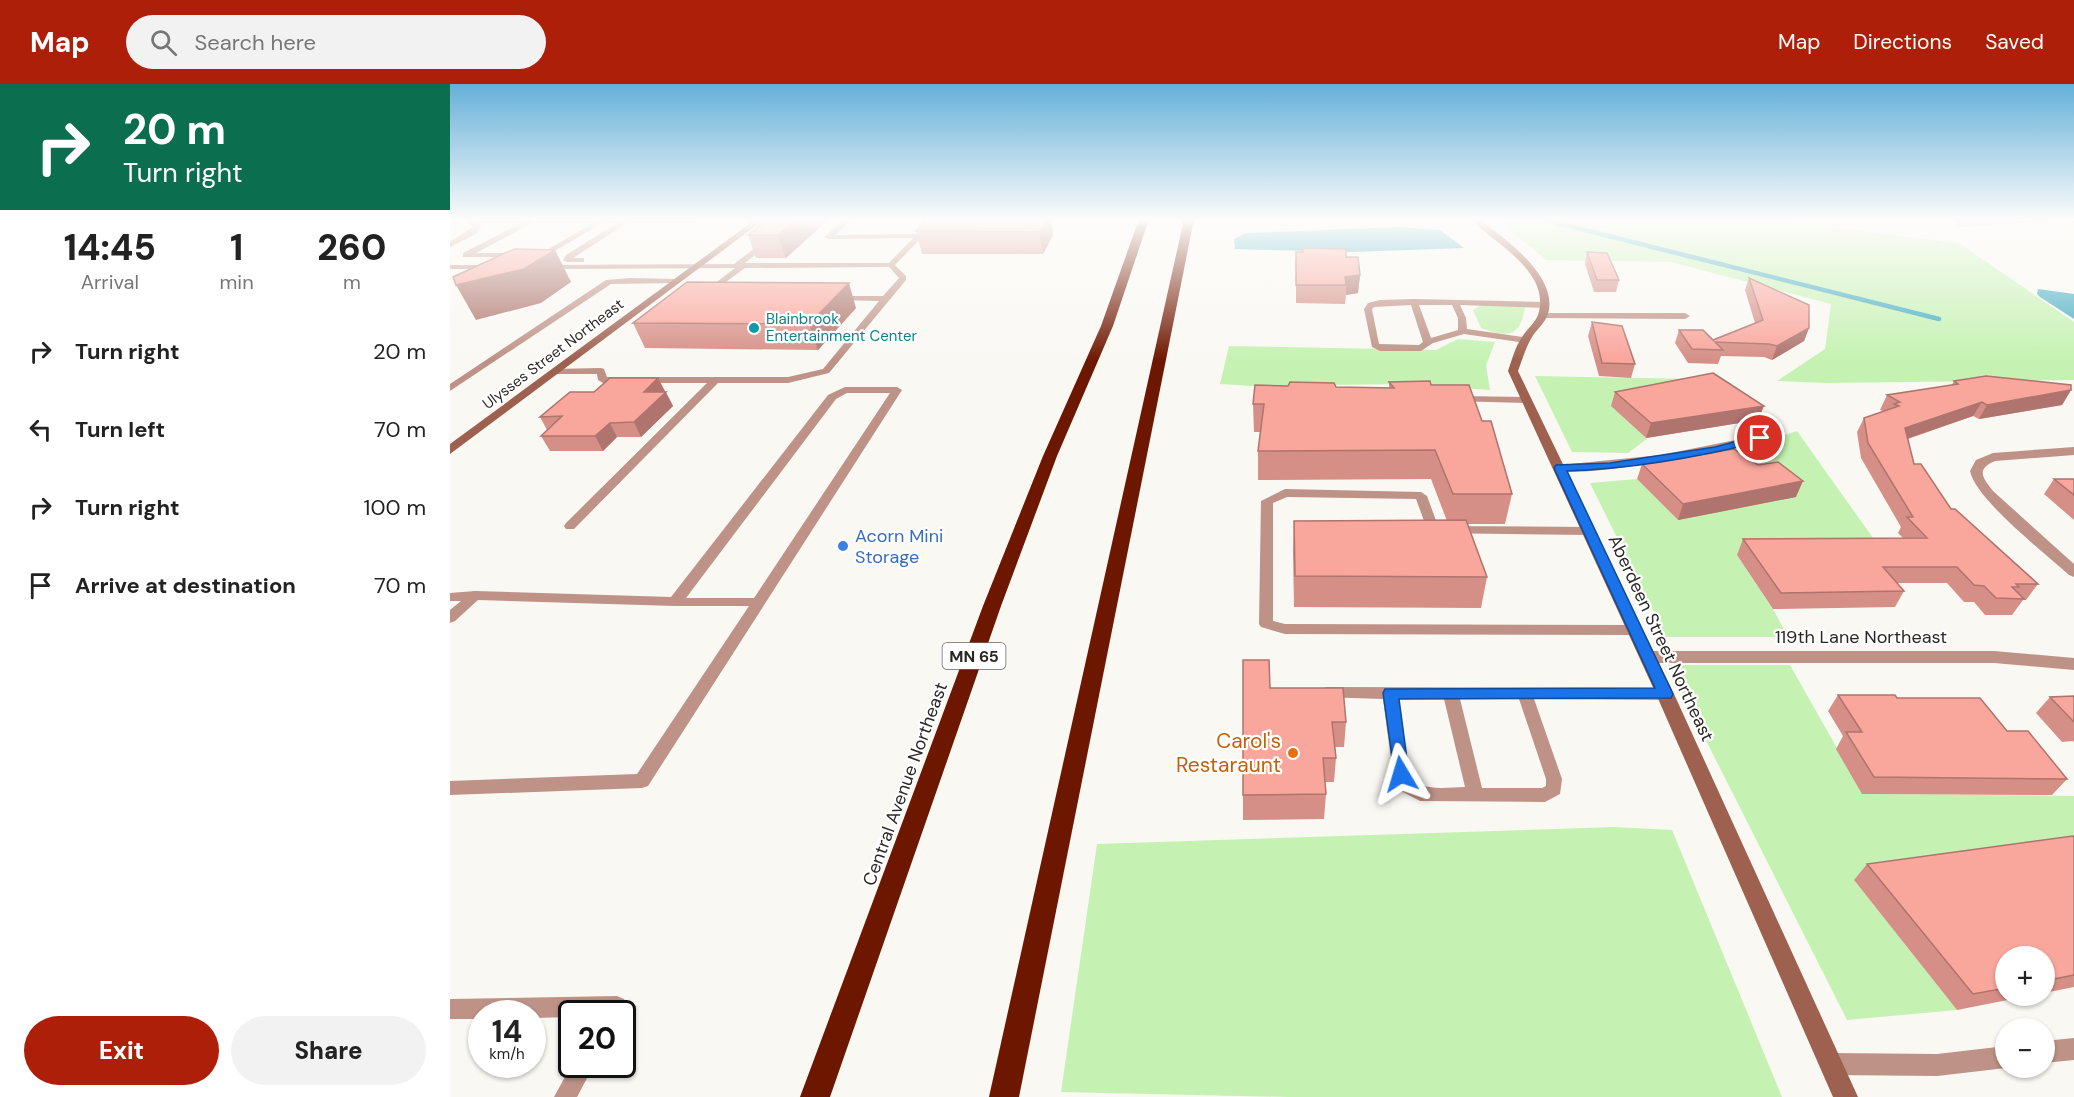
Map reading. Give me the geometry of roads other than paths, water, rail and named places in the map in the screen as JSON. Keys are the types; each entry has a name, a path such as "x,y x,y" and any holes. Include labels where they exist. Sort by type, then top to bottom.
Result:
{"highway":[{"name":"Central Avenue Northeast","path":"815,1097 992,606 1050,456 1107,326 1128,266"},
{"path":"1004,1097 1179,266"}],"street":[{"name":"Ulysses Street Northeast","path":"451,448 694,266"},
{"path":"1527,266 1542,288 1544,311 1684,316"},
{"name":"Aberdeen Street Northeast","path":"1544,311 1526,340 1513,371 1665,694 1846,1097"},
{"path":"2074,451 1993,457 1980,463 1976,471 1978,480 1988,494 2074,572"},
{"name":"119th Lane Northeast","path":"1648,657 1994,657 2074,664"}],"lane":[{"path":"540,267 597,266"},
{"path":"714,297 704,297 739,266"},
{"path":"556,371 601,371 603,380 788,380 826,371 903,278 892,266"},
{"path":"450,267 507,267"},
{"path":"450,388 609,282 677,281"},
{"path":"832,298 886,299"},
{"path":"1414,302 1427,341"},
{"path":"1526,340 1462,331 1455,335 1427,341 1420,348 1380,348 1375,345 1368,309 1371,305 1455,302 1544,311"},
{"path":"1455,302 1462,318 1462,331"},
{"path":"570,526 715,380"},
{"path":"450,788 642,782 897,390 845,390 832,397 675,602"},
{"path":"1441,399 1527,400"},
{"path":"1560,468 1610,466 1715,450 1760,438"},
{"path":"1590,531 1433,529 1421,496 1285,493 1267,501 1266,624 1285,629 1635,630"},
{"path":"450,597 476,595 675,602 759,602"},
{"path":"450,618 476,595"},
{"path":"1310,693 1665,694"},
{"path":"1390,693 1401,774 1407,786 1420,795 1545,795 1554,789 1554,778 1525,694"},
{"path":"1451,694 1475,795"},
{"path":"450,1009 558,1007"},
{"path":"2055,1051 2074,1049"},
{"path":"1831,1064 1937,1065 1995,1058"},
{"path":"565,1097 576,1078"}],"water":[{"path":"2038,289 2074,294 2074,319 2040,297 2037,294"}],"waterway":[{"path":"1729,266 1939,319"}],"place":[{"name":"Blainbrook Entertainment Center","path":"754,328"},
{"name":"Acorn Mini Storage","path":"843,546"},
{"name":"Carol's Restaraunt","path":"1293,753"}]}
